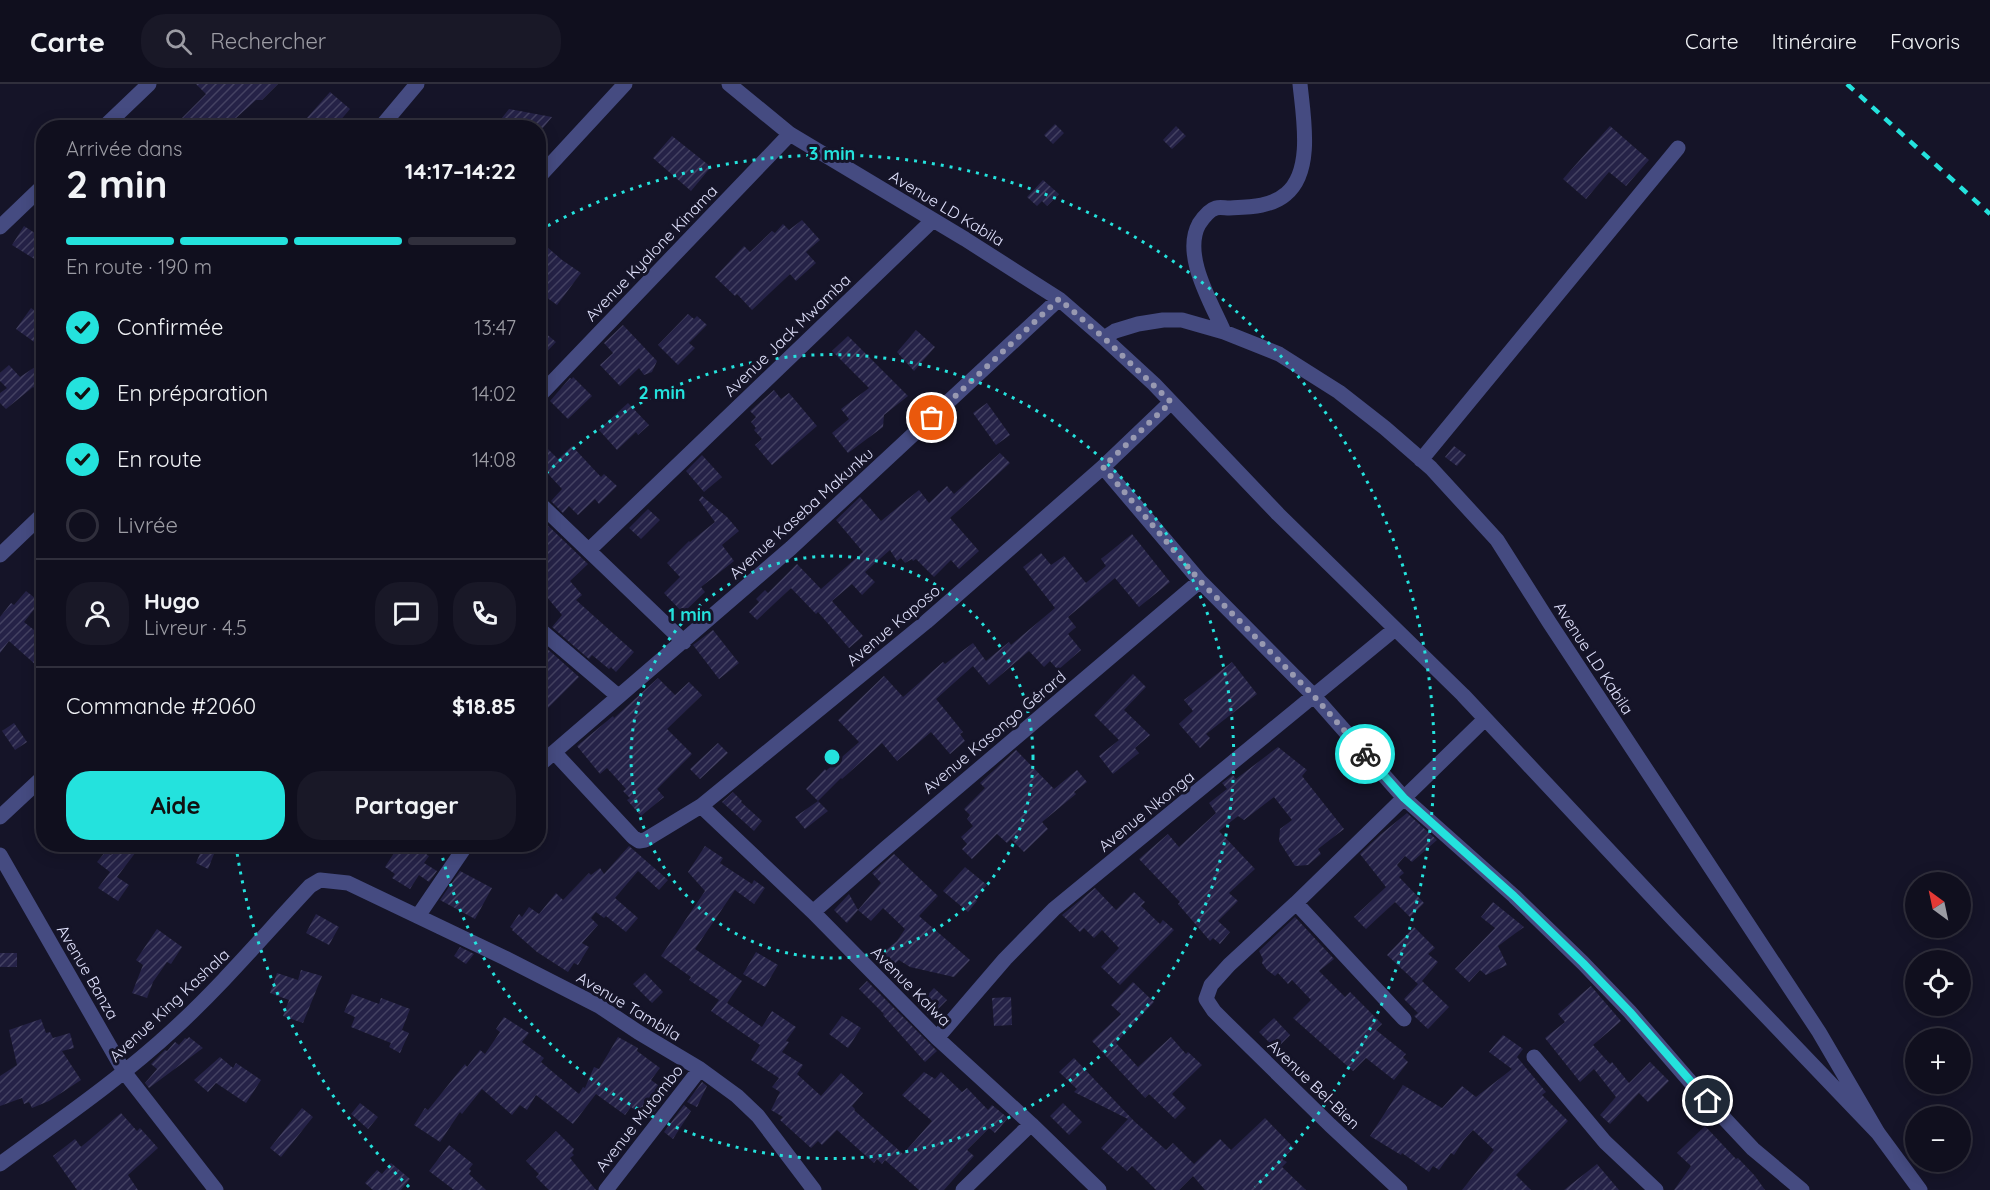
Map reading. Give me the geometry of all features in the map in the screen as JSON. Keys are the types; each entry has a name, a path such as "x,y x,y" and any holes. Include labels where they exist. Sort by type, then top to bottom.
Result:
{"street":[{"path":"110,120 148,84"},
{"path":"388,120 417,84"},
{"path":"546,169 625,84"},
{"name":"Avenue LD Kabila","path":"729,84 790,134 965,239 1059,299 1104,338 1171,402 1278,514 1463,695 1681,928 1878,1132"},
{"path":"1224,332 1195,260 1193,247 1195,232 1202,218 1214,208 1270,204 1287,194 1303,164 1306,142 1300,84"},
{"name":"Avenue Kyalone Kinama","path":"546,389 790,134"},
{"path":"1421,460 1439,435 1678,148"},
{"path":"0,227 36,193"},
{"name":"Avenue Jack Mwamba","path":"589,550 932,221"},
{"name":"Avenue Kaseba Makunku","path":"546,759 791,548 1059,299"},
{"name":"Avenue LD Kabila","path":"1104,338 1138,324 1163,320 1182,320 1224,332 1279,354 1339,392 1421,460 1497,540 1819,1032 1878,1132 1920,1190"},
{"name":"Avenue Kaposo","path":"554,752 633,837 639,841 645,840 701,806 926,622 1103,467 1171,402"},
{"path":"1103,467 1200,581 1313,695 1404,798 1514,896 1583,963 1753,1149 1802,1190"},
{"path":"546,510 684,642"},
{"path":"0,555 36,521"},
{"name":"Avenue Kasongo Gérard","path":"813,912 1200,581"},
{"name":"Avenue Nkonga","path":"937,1038 1005,959 1054,909 1395,629"},
{"path":"546,635 618,696"},
{"path":"1404,1019 1296,903 1485,719"},
{"path":"0,817 36,783"},
{"name":"Avenue Kalwa","path":"701,806 813,912 937,1038 1099,1190"},
{"path":"418,916 461,852"},
{"name":"Avenue Banza","path":"0,855 125,1073 216,1190"},
{"name":"Avenue Tambila","path":"320,880 348,883 599,1006 700,1069 737,1096 758,1116 814,1190"},
{"name":"Avenue King Kashala","path":"0,1164 125,1073 184,1019 238,965 310,886 320,880"},
{"name":"Avenue Bel-Bien","path":"1296,903 1229,964 1210,985 1206,999 1225,1023 1401,1190"},
{"path":"1534,1057 1605,1142 1656,1190"},
{"name":"Avenue Mutombo","path":"606,1190 700,1069"},
{"path":"963,1190 1031,1124"}],"building":[{"path":"196,84 278,84 262,100 256,100 234,120 180,120 206,94"},
{"path":"330,92 350,109 341,120 305,120"},
{"path":"509,109 552,117 546,124 546,120 500,120"},
{"path":"1055,124 1064,133 1053,144 1044,135"},
{"path":"1176,126 1186,136 1172,149 1163,140"},
{"path":"1610,126 1649,160 1626,186 1609,172 1586,199 1563,179"},
{"path":"672,136 711,167 691,191 653,158"},
{"path":"1043,180 1059,194 1047,206 1042,201 1037,206 1027,197"},
{"path":"802,220 820,240 806,252 816,263 796,281 790,274 752,310 737,294 735,296 715,277 744,246 750,252 783,224 789,230"},
{"path":"24,226 36,234 36,260 12,245"},
{"path":"546,246 581,273 557,305 546,297"},
{"path":"31,308 36,311 36,343 16,329"},
{"path":"688,314 694,319 697,316 707,325 689,343 695,348 678,365 658,345"},
{"path":"623,325 657,361 652,372 644,375 639,368 620,386 600,365 613,353 604,343"},
{"path":"916,330 935,347 914,371 897,352"},
{"path":"546,334 556,342 546,353"},
{"path":"848,336 908,396 884,415 883,427 848,453 832,433 849,419 841,409 869,388 832,351"},
{"path":"9,365 20,377 36,366 36,389 33,387 6,409 0,403 0,393 7,388 0,381 0,373"},
{"path":"573,377 592,396 568,419 550,401"},
{"path":"774,390 781,399 789,393 817,426 772,465 755,445 762,439 754,430 756,428 751,422 756,417 750,411"},
{"path":"628,403 649,425 638,435 636,432 617,450 599,430"},
{"path":"987,403 1010,435 996,445 973,413"},
{"path":"572,446 601,477 604,474 617,486 599,504 595,499 578,515 569,506 563,513 551,501 562,489 546,472 546,451 548,449 558,459"},
{"path":"1454,446 1466,455 1457,466 1445,457"},
{"path":"1000,453 1010,463 950,518 979,551 959,569 951,560 934,577 916,559 905,563 901,558 897,561 890,550 865,572 875,582 862,595 852,584 832,601 863,636 849,648 818,612 816,614 791,588 757,620 749,612 759,602 756,599 765,590 768,593 797,564 821,589 863,552 836,520 860,497 881,521 919,490 929,503 947,486 954,494"},
{"path":"702,455 722,477 704,492 686,471"},
{"path":"702,496 727,517 739,531 722,545 734,561 701,587 705,592 683,613 664,593 680,577 667,563 689,541 715,522 699,500"},
{"path":"648,509 660,520 641,539 629,528"},
{"path":"546,524 588,564 570,581 582,595 576,600 634,652 616,672 592,655 589,659 552,627 562,615 546,596"},
{"path":"1132,534 1170,582 1139,607 1115,578 1068,617 1076,627 1068,634 1081,650 1058,670 1050,661 1044,667 1029,651 989,685 973,666 936,699 963,732 960,734 965,741 950,754 931,732 897,761 882,743 818,801 806,789 825,769 826,771 859,742 838,720 884,676 903,697 943,662 945,664 973,643 986,661 1009,642 1011,645 1055,608 1023,567 1041,553 1051,565 1064,556 1086,583 1106,566 1101,559"},
{"path":"26,591 36,599 36,607 24,622 36,632 36,665 9,641 0,653 0,617 11,603 14,605"},
{"path":"713,630 739,663 719,679 693,645"},
{"path":"546,648 579,677 548,708 546,706"},
{"path":"1232,662 1257,694 1206,734 1210,738 1200,748 1179,724 1193,711 1184,700"},
{"path":"1133,674 1146,687 1124,710 1150,735 1135,748 1139,753 1113,774 1099,756 1119,740 1094,715"},
{"path":"658,678 675,695 689,682 702,695 667,729 692,754 657,789 664,797 641,816 627,800 630,798 623,791 626,789 607,768 600,774 577,746 613,716 614,718"},
{"path":"14,723 27,742 15,750 2,731"},
{"path":"718,743 728,753 700,779 690,769"},
{"path":"1278,747 1307,770 1302,776 1344,829 1318,849 1321,854 1308,865 1295,866 1279,841 1280,829 1292,820 1274,797 1244,820 1238,816 1219,831 1255,869 1229,893 1238,901 1218,921 1230,932 1220,944 1213,938 1210,941 1178,904 1180,902 1139,859 1168,834 1179,847 1216,813 1209,803 1227,789 1222,783 1233,775 1236,779"},
{"path":"1016,750 1054,789 1077,770 1087,782 1042,822 1048,829 1024,852 1011,839 1007,843 997,834 972,859 962,849 967,844 961,837 973,826 967,819 970,815 964,809 985,788 980,783"},
{"path":"733,792 762,821 754,831 722,802"},
{"path":"818,801 828,811 805,829 795,817"},
{"path":"1407,813 1437,840 1412,862 1405,856 1397,865 1404,873 1399,877 1424,903 1410,917 1395,902 1366,929 1354,917 1386,887 1360,854"},
{"path":"629,846 668,880 659,890 638,871 615,898 638,918 626,932 606,916 604,918 596,912 591,918 598,925 582,943 589,947 578,965 574,963 568,972 537,952 512,930 510,927 519,914 522,917 529,907 539,914 556,893 563,900 589,873 591,875 600,868 604,874"},
{"path":"705,846 723,858 720,863 752,884 754,880 765,888 754,904 735,890 695,949 742,981 727,1003 762,1027 772,1011 796,1027 786,1041 789,1042 782,1052 803,1065 797,1074 821,1096 841,1073 863,1093 852,1106 854,1110 903,1154 932,1121 902,1095 924,1072 935,1079 941,1072 962,1092 967,1088 988,1110 992,1105 1008,1118 995,1133 989,1128 967,1150 974,1156 944,1190 919,1190 885,1160 882,1164 877,1159 874,1163 837,1130 822,1145 818,1141 811,1148 780,1120 783,1117 771,1110 780,1092 772,1087 779,1078 751,1060 760,1045 711,1011 719,1000 689,980 691,977 661,956 705,891 688,872"},
{"path":"105,852 111,855 113,852 136,852 117,877 129,885 118,901 98,888 110,872 97,862"},
{"path":"201,852 215,852 208,869 196,863"},
{"path":"423,852 429,856 424,863 437,871 429,882 419,875 410,889 392,878 395,874 385,867 394,853"},
{"path":"894,854 938,896 919,916 970,960 954,977 910,967 899,960 890,968 880,955 897,941 905,929 883,908 871,921 858,910 881,883 872,873"},
{"path":"965,867 987,885 968,912 943,891"},
{"path":"460,871 492,888 475,919 440,900"},
{"path":"1095,888 1116,910 1134,892 1145,902 1141,906 1160,924 1163,920 1174,930 1120,985 1101,967 1119,948 1102,930 1094,938 1084,928 1080,932 1062,915"},
{"path":"849,894 858,910 847,923 834,910"},
{"path":"1493,902 1524,927 1498,946 1507,965 1486,975 1480,970 1469,982 1455,969 1495,928 1481,917"},
{"path":"316,914 339,927 329,945 306,933"},
{"path":"1295,917 1334,959 1319,971 1345,997 1350,992 1382,1024 1376,1030 1406,1054 1403,1057 1408,1062 1394,1080 1366,1058 1353,1071 1293,1018 1311,1000 1292,980 1288,984 1278,973 1275,976 1267,970 1262,963 1263,959 1259,951"},
{"path":"1414,927 1435,948 1428,954 1438,962 1422,981 1449,1007 1428,1029 1414,1016 1418,1013 1404,999 1418,984 1387,955"},
{"path":"157,929 182,947 171,964 167,962 153,982 147,998 132,993 143,965 136,960"},
{"path":"460,947 474,954 466,964 454,956"},
{"path":"756,952 778,965 765,987 743,974"},
{"path":"0,953 17,953 17,967 0,967"},
{"path":"301,970 322,976 303,1023 283,1016 289,1000 270,993 277,973 298,980"},
{"path":"645,973 663,992 652,1003 633,984"},
{"path":"867,981 937,1051 925,1062 859,989"},
{"path":"1133,982 1154,1002 1116,1043 1138,1067 1171,1037 1186,1054 1188,1052 1202,1065 1172,1094 1186,1108 1175,1119 1149,1094 1145,1098 1092,1041 1121,1014 1111,1005"},
{"path":"1591,986 1621,1021 1593,1045 1610,1064 1612,1062 1629,1083 1650,1062 1669,1081 1648,1102 1639,1093 1610,1124 1600,1115 1616,1097 1594,1069 1580,1082 1545,1038 1565,1022 1558,1014"},
{"path":"934,988 947,1000 930,1017 918,1005"},
{"path":"352,994 379,1004 381,998 410,1009 402,1030 409,1033 400,1053 389,1047 391,1043 351,1027 355,1017 344,1012"},
{"path":"1011,997 1012,1025 994,1026 992,998"},
{"path":"842,1016 861,1028 848,1048 829,1034"},
{"path":"504,1017 529,1033 522,1042 544,1058 541,1062 579,1094 583,1087 585,1088 594,1067 599,1069 618,1037 638,1048 637,1051 660,1068 651,1080 669,1093 648,1120 631,1107 625,1115 596,1094 573,1124 536,1095 527,1110 520,1105 512,1115 482,1089 462,1114 460,1112 440,1142 414,1125 425,1108 428,1110 465,1064 467,1067 480,1050 485,1054 500,1032 496,1029"},
{"path":"1274,1018 1290,1035 1276,1049 1259,1032"},
{"path":"41,1019 46,1033 50,1032 53,1038 70,1033 74,1048 62,1051 81,1080 49,1101 32,1108 29,1102 24,1104 22,1098 0,1106 0,1076 17,1065 9,1030"},
{"path":"1503,1035 1523,1049 1517,1057 1546,1092 1542,1095 1568,1121 1516,1175 1531,1190 1462,1190 1494,1150 1473,1130 1454,1155 1451,1153 1439,1170 1433,1166 1429,1172 1402,1153 1401,1155 1370,1136 1403,1085 1442,1108 1462,1086 1476,1097 1512,1069 1489,1052"},
{"path":"189,1037 203,1048 149,1088 145,1083 157,1069 151,1064 175,1042 179,1045"},
{"path":"220,1057 233,1068 236,1063 261,1080 246,1103 216,1083 208,1092 194,1080"},
{"path":"1074,1058 1134,1121 1166,1150 1173,1143 1194,1164 1220,1139 1231,1150 1265,1118 1294,1148 1282,1159 1287,1162 1282,1167 1306,1190 1205,1190 1193,1176 1179,1190 1156,1190 1132,1166 1127,1171 1101,1148 1128,1119 1074,1092 1077,1089 1059,1072"},
{"path":"702,1082 707,1086 697,1107 687,1102"},
{"path":"360,1103 378,1117 368,1129 351,1114"},
{"path":"1063,1103 1082,1122 1069,1135 1050,1116"},
{"path":"684,1105 691,1111 673,1139 664,1132"},
{"path":"302,1108 313,1117 281,1157 270,1148"},
{"path":"121,1113 137,1131 140,1128 158,1148 128,1175 138,1190 77,1190 53,1156 75,1139 81,1147"},
{"path":"1705,1126 1755,1176 1765,1190 1674,1190 1691,1166 1677,1153"},
{"path":"556,1131 574,1149 572,1153 574,1155 570,1158 596,1190 549,1190 536,1177 539,1174 526,1161"},
{"path":"449,1145 473,1164 469,1169 471,1171 469,1174 486,1190 454,1190 429,1171"},
{"path":"391,1163 410,1179 401,1190 373,1190 365,1183 377,1170 382,1174"},
{"path":"1597,1164 1619,1190 1564,1190"}],"railway":[{"path":"1847,84 1990,214"}],"way so far":[{"path":"932,418 1059,299 1171,402 1103,467 1200,581 1313,695 1365,754"}],"route":[{"path":"1365,754 1404,798 1514,896 1583,963 1630,1012 1708,1101"}]}
